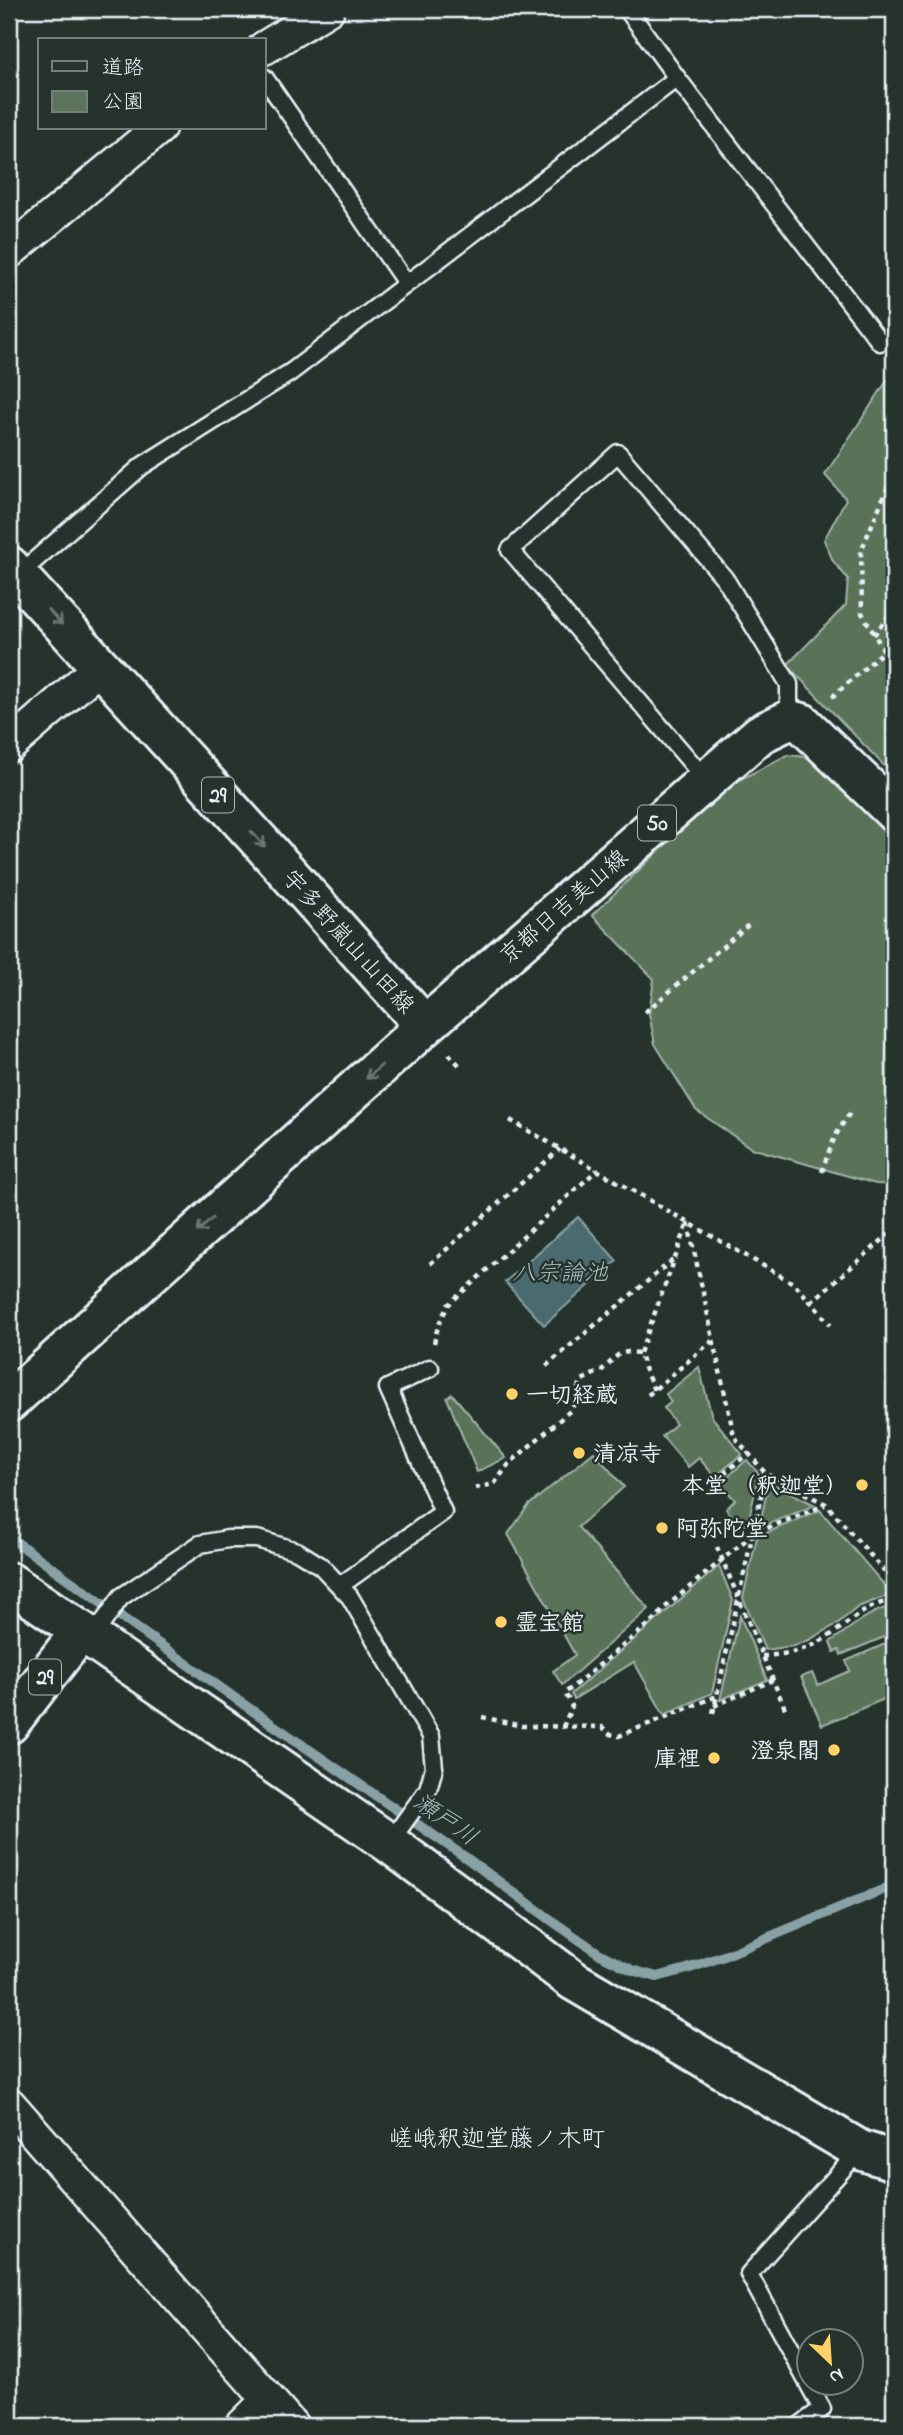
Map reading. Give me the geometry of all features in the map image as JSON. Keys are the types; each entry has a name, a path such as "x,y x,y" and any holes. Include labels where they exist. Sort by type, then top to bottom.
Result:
{"main road":[{"name":"宇多野嵐山山田線","path":"9,1402 425,1026 13,571"},
{"name":"京都日吉美山線","path":"425,1026 760,734 796,722"},
{"path":"796,722 894,812"},
{"path":"9,1582 92,1631 394,1836 575,1981 885,2157"},
{"name":"29","path":"9,1724 92,1631"}],"street":[{"path":"266,47 312,13"},
{"path":"9,252 157,130"},
{"path":"9,746 101,666"},
{"path":"10,2107 292,2426"},
{"path":"242,2426 268,2400"}],"lane":[{"path":"627,9 880,342"},
{"path":"13,571 142,466 291,372 677,78"},
{"path":"266,80 406,283"},
{"path":"706,780 510,550 618,453 725,579 789,684 796,722"},
{"path":"341,1585 443,1511 388,1388 430,1368"},
{"path":"92,1631 121,1597 200,1544 228,1539 257,1539 297,1550 321,1566 341,1585 431,1736 434,1768 423,1799 394,1836"},
{"path":"799,2426 822,2409 749,2274 885,2157"}],"path":[{"path":"796,722 884,651 862,613 861,551 894,472"},
{"path":"874,635 894,608"},
{"path":"645,1012 752,922"},
{"path":"822,1172 834,1137 850,1112"},
{"path":"510,1120 795,1284 831,1325"},
{"path":"430,1265 560,1148"},
{"path":"430,1368 435,1337 448,1305 597,1170"},
{"path":"654,1390 640,1353 688,1223"},
{"path":"688,1223 734,1436 766,1474 826,1504 894,1582"},
{"path":"811,1302 894,1230"},
{"path":"546,1366 675,1259"},
{"path":"648,1395 712,1341"},
{"path":"475,1488 494,1484 509,1464 571,1410 582,1380 598,1372 618,1355 627,1352 640,1353"},
{"path":"716,1480 749,1453"},
{"path":"713,1713 766,1474"},
{"path":"564,1727 572,1706 565,1693 659,1616 662,1610 753,1534 826,1504"},
{"path":"717,1547 786,1711"},
{"path":"762,1656 788,1653 812,1646 868,1608 894,1600"},
{"path":"714,1706 773,1680"},
{"path":"482,1717 522,1726 602,1727 610,1734 619,1736 717,1696"}],"green space":[{"path":"894,370 894,776 787,665 846,605 848,579 833,561 824,540 846,499 825,475"},
{"path":"787,755 817,758 894,826 894,1185 876,1184 751,1148 696,1110 655,1044 649,1014 654,979 592,915 726,787"},
{"path":"699,1367 712,1417 742,1454 715,1477 699,1458 688,1467 662,1436 676,1424 664,1408 671,1402 666,1394"},
{"path":"452,1394 506,1458 477,1472 447,1398"},
{"path":"594,1452 624,1487 578,1527 649,1609 562,1685 553,1671 575,1655 508,1534 529,1505"},
{"path":"747,1460 759,1474 748,1523 742,1528 726,1509 735,1500 720,1483"},
{"path":"769,1482 815,1505 759,1528"},
{"path":"820,1510 892,1594 858,1607 837,1624 809,1640 794,1646 765,1650 743,1598 757,1537"},
{"path":"719,1566 733,1600 712,1693 664,1715 634,1662 574,1699 571,1694"},
{"path":"894,1606 894,1633 841,1655 839,1650 834,1652 830,1642 868,1616"},
{"path":"740,1616 767,1680 720,1700"},
{"path":"894,1640 894,1695 822,1725 801,1677 812,1673 818,1685 850,1671 846,1661"}],"water":[{"name":"八宗論池","path":"578,1217 617,1261 544,1325 505,1282"}],"waterway":[{"name":"瀬戸川","path":"9,1537 558,1925 600,1954 632,1970 657,1977 687,1969 894,1885"}],"place":[{"name":"一切経蔵","path":"512,1394"},
{"name":"清凉寺","path":"579,1453"},
{"name":"本堂 （釈迦堂）","path":"862,1485"},
{"name":"阿弥陀堂","path":"662,1528"},
{"name":"霊宝館","path":"501,1622"},
{"name":"澄泉閣","path":"834,1750"},
{"name":"庫裡","path":"714,1758"}],"district":[{"name":"嵯峨釈迦堂藤ノ木町","path":"497,2138"}]}
